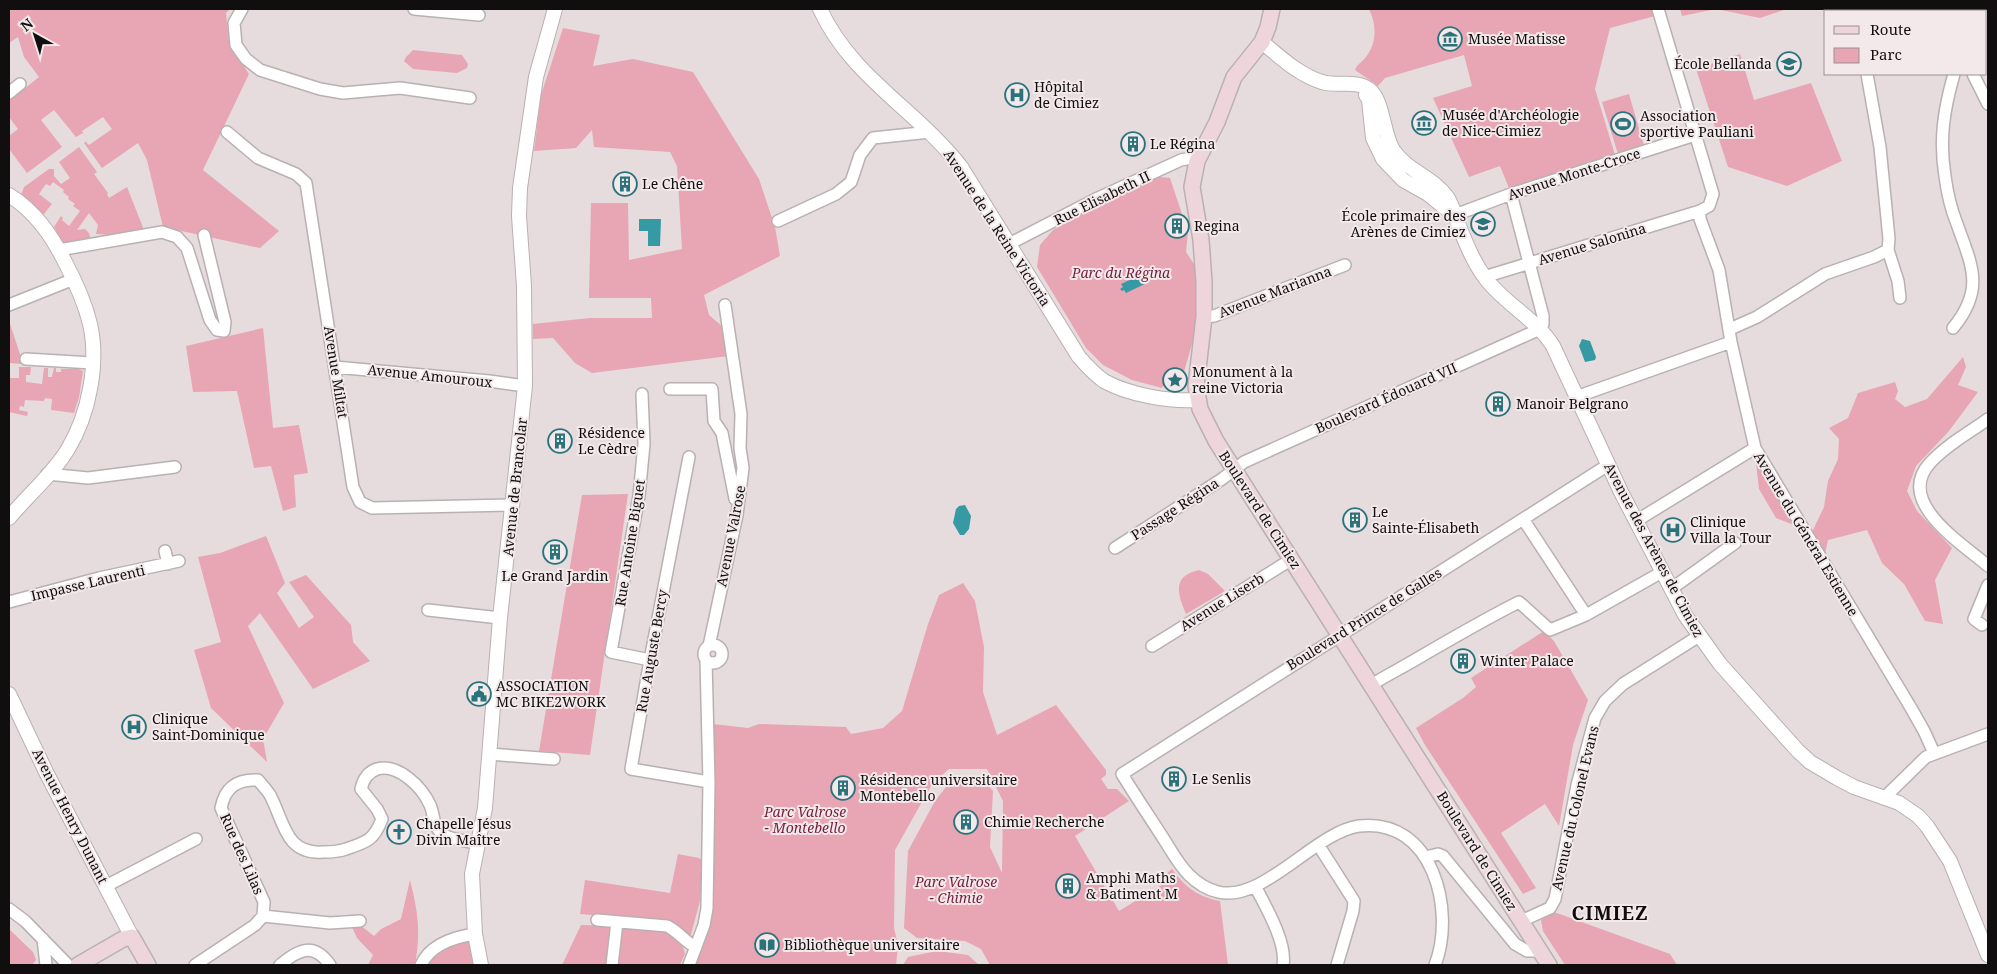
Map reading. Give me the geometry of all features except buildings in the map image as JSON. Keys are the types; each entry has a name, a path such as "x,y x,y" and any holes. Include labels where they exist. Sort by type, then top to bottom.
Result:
{"main road":[{"name":"Boulevard de Cimiez","path":"1272,9 1262,42 1234,78 1217,122 1197,161 1192,187 1202,252 1204,317 1197,372 1198,400 1208,430 1340,634 1549,965"},
{"path":"78,965 123,938 132,937 148,965"}],"street":[{"path":"242,9 234,23 236,45 246,59 260,70 320,89 343,93 400,88 470,98"},
{"path":"414,9 479,15"},
{"name":"Avenue de Brancolar","path":"481,965 475,934 472,874 485,808 500,618 520,441 524,386 524,286 519,216 520,188 536,77 555,9"},
{"name":"Avenue de la Reine Victoria","path":"820,9 830,30 848,54 908,115 945,146 961,167 1078,357 1091,371 1117,387 1172,400 1198,400"},
{"path":"1658,9 1713,194 1709,206 1700,211"},
{"name":"Avenue des Arènes de Cimiez","path":"1262,42 1288,63 1315,80 1332,84 1365,87 1376,98 1383,126 1394,150 1412,169 1440,188 1448,197 1468,249 1484,277 1499,293 1540,329 1553,346 1636,521 1662,572 1699,636 1720,664 1810,762 1854,787 1899,803 1918,816 1935,836 1950,861 1988,955"},
{"path":"1867,75 1880,147 1889,239 1888,250 1898,281 1900,298"},
{"path":"1952,328 1965,309 1973,288 1969,256 1956,223 1943,164 1941,131 1946,100 1954,75"},
{"path":"1974,75 1988,104"},
{"path":"9,93 20,84"},
{"name":"Avenue Miltat","path":"227,132 258,158 296,174 306,183 353,488 360,502 372,508 512,505"},
{"path":"778,221 836,194 851,182 860,155 873,138 930,132"},
{"name":"Avenue Monte-Croce","path":"1455,215 1511,194 1695,135"},
{"name":"Rue Elisabeth II","path":"1010,244 1098,198 1181,160 1191,158 1197,161"},
{"path":"1511,194 1542,316 1543,324 1540,329"},
{"path":"9,195 40,221 59,250 74,279 85,306 90,326 92,363 89,395 80,423 68,449 9,518"},
{"name":"Avenue Salonina","path":"1484,277 1700,211"},
{"name":"Avenue du Général Estienne","path":"1700,211 1700,219 1719,270 1731,342 1755,448 1911,708 1934,753"},
{"path":"59,250 162,232 176,237 187,248 210,320 217,330 224,331 225,322 204,235"},
{"path":"1730,329 1757,317 1825,274 1874,257 1888,250"},
{"name":"Avenue Marianna","path":"1204,317 1214,316 1345,265"},
{"path":"9,305 74,279"},
{"name":"Avenue Valrose","path":"689,965 704,925 707,908 708,782 705,651 709,646 737,515 743,468 740,448 741,414 725,305"},
{"name":"Boulevard Édouard VII","path":"1234,470 1244,462 1282,444 1540,329"},
{"path":"1576,397 1731,342"},
{"path":"26,359 92,363"},
{"name":"Avenue Amouroux","path":"335,367 489,380 524,386"},
{"path":"670,389 712,389 714,421 722,433 732,474 737,515"},
{"name":"Rue Antoine Biguet","path":"642,394 644,444 639,496 611,652 650,660"},
{"path":"1988,419 1952,445 1930,464 1923,474 1921,489 1925,507 1933,518 1988,566"},
{"path":"1636,521 1755,448"},
{"name":"Rue Auguste Bercy","path":"689,458 631,769 708,782"},
{"name":"Boulevard Prince de Galles","path":"1255,886 1239,892 1224,893 1206,888 1196,882 1184,869 1122,774 1608,465"},
{"path":"47,474 88,478 175,467"},
{"name":"Passage Régina","path":"1115,548 1234,470"},
{"path":"1523,519 1586,615"},
{"path":"1672,589 1735,543"},
{"name":"Impasse Laurenti","path":"9,602 99,578 173,562 165,551"},
{"name":"Avenue Liserb","path":"1152,646 1292,559"},
{"path":"1371,685 1473,625 1519,602 1550,630 1586,615 1662,572"},
{"path":"1982,625 1974,619 1988,585"},
{"path":"428,610 500,618"},
{"name":"Avenue du Colonel Evans","path":"1521,921 1550,908 1554,899 1586,749 1595,718 1605,701 1623,684 1699,636"},
{"path":"706,660 714,664 720,661 722,656 722,650 717,646 709,646"},
{"name":"Avenue Henry Dunant","path":"9,694 47,774 132,937"},
{"path":"1886,797 1919,763 1934,753 1988,734"},
{"path":"490,754 554,759"},
{"name":"Rue des Lilas","path":"263,916 264,902 221,808 224,796 234,785 246,779 258,780 270,794 284,828 294,844 309,853 339,852 359,845 376,835 382,819 377,809 361,789 363,780 373,770 384,767 397,772 417,784 431,806 434,823 444,835 478,844"},
{"path":"1283,965 1285,956 1277,932 1255,886 1337,834 1353,828 1380,827 1402,835 1412,842 1426,857 1438,888 1441,914 1441,944 1435,965"},
{"path":"106,886 196,839"},
{"path":"1319,846 1354,901 1353,912 1337,965"},
{"path":"1426,857 1438,854 1445,857 1508,936 1523,949 1540,951"},
{"path":"9,909 25,920 68,965"},
{"path":"195,965 255,925 263,916 330,923 360,921"},
{"path":"597,920 667,926 676,930 689,944 696,948"},
{"path":"612,965 617,922"},
{"path":"421,965 425,957 433,949 443,943 475,934"},
{"path":"43,939 46,965"},
{"path":"280,965 299,952 312,950 323,955 330,965"}],"green space":[{"path":"13,9 230,9 226,13 229,43 249,74 203,170 279,231 260,248 163,227 147,160 138,143 102,168 84,143 88,140 83,133 76,137 54,110 41,120 62,147 27,173 9,149 9,136 18,129 9,117 9,101 39,77 24,57 18,37 9,43 9,11","holes":["103,117 112,129 89,145 82,131"]},
{"path":"1369,9 1653,9 1655,16 1610,28 1595,89 1615,155 1509,188 1500,166 1469,177 1433,98 1472,86 1464,55 1385,78 1378,86 1355,70 1369,53 1374,41 1373,21"},
{"path":"1680,9 1716,9 1682,16"},
{"path":"1716,9 1787,9 1760,18"},
{"path":"563,28 600,35 593,66 633,59 693,72 759,179 775,227 780,256 704,295 709,315 723,327 729,356 592,373 575,363 553,338 533,339 533,324 590,318 652,318 651,298 589,298 591,203 628,203 629,260 682,249 677,166 670,152 594,147 592,130 576,148 534,151 541,95"},
{"path":"413,50 462,55 468,64 467,68 457,73 413,69 404,61"},
{"path":"1740,54 1754,100 1811,83 1842,161 1787,186 1728,167 1696,69"},
{"name":"Association sportive Pauliani","path":"1629,94 1644,146 1618,154 1602,102"},
{"path":"79,147 97,172 94,174 108,193 109,198 127,187 144,230 112,235 96,234 98,225 89,213 77,230 85,229 90,237 85,242 64,245 54,227 61,216 62,220 69,226 80,211 73,206 75,204 68,199 69,197 63,192 64,190 53,182 50,186 46,184 39,194 52,204 43,215 21,195 24,187 49,169 54,169 54,176 61,184 70,178 59,162"},
{"name":"Parc du Régina","path":"1160,177 1170,178 1188,232 1186,252 1200,273 1199,319 1184,372 1172,373 1162,388 1132,380 1103,365 1086,348 1037,267 1040,245 1053,230 1118,194"},
{"path":"9,321 21,357 21,364 9,363"},
{"path":"263,328 273,428 299,425 308,473 294,475 296,507 283,511 271,466 254,468 237,391 193,392 186,346"},
{"path":"1963,357 1966,367 1958,385 1978,392 1949,431 1916,466 1907,491 1917,511 1952,548 1935,580 1943,624 1925,621 1904,584 1882,563 1867,530 1828,540 1825,554 1812,532 1824,507 1828,481 1838,459 1839,439 1829,428 1848,418 1858,393 1895,382 1898,391 1895,399 1905,407 1927,399"},
{"path":"18,367 31,367 30,375 26,375 26,382 42,384 44,368 48,368 48,377 52,377 54,368 56,368 56,372 61,372 61,369 78,369 83,371 79,397 74,413 51,410 52,399 45,398 44,401 25,400 24,407 20,406 19,410 28,412 27,416 9,412 9,378 19,378"},
{"path":"1756,463 1794,525 1776,518 1759,489"},
{"path":"628,494 590,755 539,751 582,495"},
{"path":"266,536 285,583 277,593 299,628 314,617 289,582 306,575 351,625 353,642 370,661 313,689 260,613 248,626 284,703 263,739 267,762 211,708 194,650 221,642 198,557 220,553"},
{"path":"1199,570 1208,574 1225,591 1186,614 1179,593 1180,582 1190,573"},
{"path":"963,583 975,601 984,647 983,692 997,735 1056,705 1106,770 1106,775 1101,779 1108,789 1117,789 1129,801 1075,836 1119,911 1168,881 1166,874 1172,869 1182,881 1199,894 1220,901 1228,965 990,965 981,949 965,941 917,938 904,928 908,851 935,801 953,778 986,783 993,791 990,847 1002,873 1003,801 987,769 949,769 932,784 895,850 894,928 898,946 896,965 694,965 709,912 713,724 748,728 759,724 846,727 851,734 883,728 902,711 928,624 939,595"},
{"path":"1544,631 1554,641 1588,700 1573,745 1559,826 1545,804 1501,833 1536,888 1523,894 1425,745 1416,728 1463,698 1476,687 1471,678"},
{"path":"678,854 699,858 703,862 700,901 690,938 687,938 679,926 671,922 580,914 585,880 670,893"},
{"path":"410,880 418,922 415,965 368,965 373,955 357,938 352,927 360,925 374,936 381,929 401,919"},
{"path":"1554,912 1670,954 1677,965 1565,965 1543,931 1541,920"},
{"path":"581,925 614,926 609,965 562,965"},
{"path":"623,928 671,930 682,943 685,954 680,965 618,965"},
{"path":"9,929 33,952 36,960 32,965 9,965"},
{"path":"463,939 470,941 474,965 426,965 433,952"},
{"path":"937,951 968,955 979,965 903,965 908,957"}],"water":[{"path":"639,219 661,219 660,246 648,246 648,231 639,231"},
{"path":"1145,273 1150,276 1149,282 1126,293 1120,289 1123,287 1121,284"},
{"path":"1582,339 1590,341 1596,357 1595,360 1585,362 1579,346"},
{"path":"965,505 971,516 969,529 964,535 960,535 953,523 956,509 959,506"}],"place":[{"name":"Musée Matisse","path":"1450,39"},
{"name":"École Bellanda","path":"1789,64"},
{"name":"Hôpital de Cimiez","path":"1017,95"},
{"name":"Musée d'Archéologie de Nice-Cimiez","path":"1424,123"},
{"name":"Association sportive Pauliani","path":"1623,124"},
{"name":"Le Régina","path":"1133,144"},
{"name":"Le Chêne","path":"625,184"},
{"name":"École primaire des Arènes de Cimiez","path":"1483,224"},
{"name":"Regina","path":"1177,226"},
{"name":"Monument à la reine Victoria","path":"1175,380"},
{"name":"Manoir Belgrano","path":"1498,404"},
{"name":"Résidence Le Cèdre","path":"560,441"},
{"name":"Le Sainte-Élisabeth","path":"1355,520"},
{"name":"Clinique Villa la Tour","path":"1673,530"},
{"name":"Le Grand Jardin","path":"555,552"},
{"name":"Winter Palace","path":"1463,661"},
{"name":"ASSOCIATION MC BIKE2WORK","path":"479,694"},
{"name":"Clinique Saint-Dominique","path":"134,727"},
{"name":"Le Senlis","path":"1174,779"},
{"name":"Résidence universitaire Montebello","path":"843,788"},
{"name":"Chimie Recherche","path":"966,822"},
{"name":"Chapelle Jésus Divin Maître","path":"399,832"},
{"name":"Amphi Maths & Batiment M","path":"1068,886"},
{"name":"Bibliothèque universitaire","path":"767,945"}],"district":[{"name":"CIMIEZ","path":"1610,913"}],"park label":[{"name":"Parc Valrose - Montebello","path":"805,820"},
{"name":"Parc Valrose - Chimie","path":"956,890"}]}
